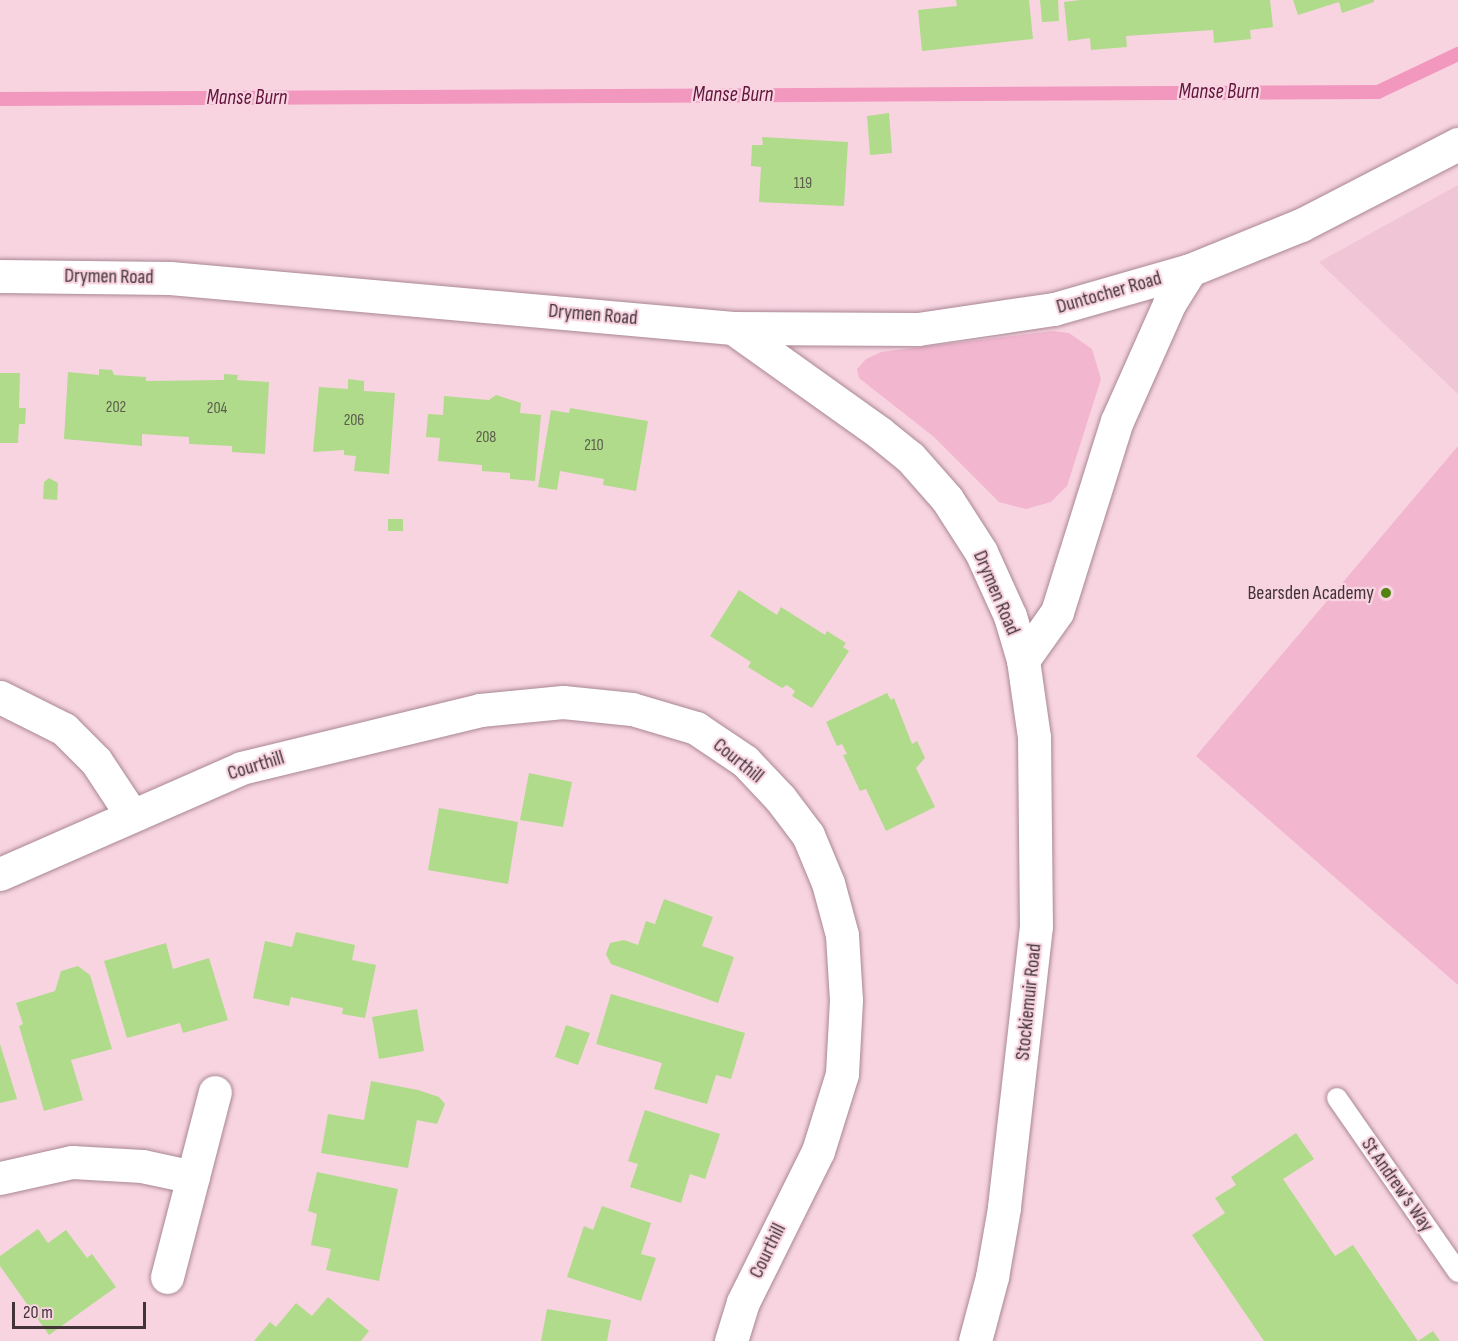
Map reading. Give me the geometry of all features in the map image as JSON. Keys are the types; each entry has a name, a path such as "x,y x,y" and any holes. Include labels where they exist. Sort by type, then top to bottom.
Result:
{"main road":[{"name":"Duntocher Road","path":"733,328 918,329 1054,309 1190,270 1301,225 1458,144"},
{"path":"1023,660 1057,612 1117,421 1169,304 1190,270"},
{"name":"Drymen Road","path":"0,276 170,278 733,328 888,439 910,457 947,499 981,552 1010,616 1023,660"},
{"name":"Stockiemuir Road","path":"975,1341 992,1277 1004,1208 1036,926 1034,737 1023,660"},
{"path":"0,697 64,729 96,761 130,814"},
{"name":"Courthill","path":"0,874 130,814 241,768 336,743 480,710 563,702 632,709 696,728 745,761 780,798 808,835 828,883 842,935 846,1000 842,1074 818,1151 743,1302 731,1341"},
{"path":"167,1277 215,1092"},
{"path":"0,1178 72,1162 142,1166 193,1177"}],"lane":[{"name":"St Andrew's Way","path":"1337,1098 1458,1272"}],"shaded area":[{"path":"1458,185 1458,394 1319,262"},
{"path":"1053,331 1069,333 1092,349 1101,379 1067,486 1051,502 1026,509 999,502 934,437 859,378 857,369 866,359 881,352"},
{"name":"Bearsden Academy","path":"1458,446 1458,985 1196,756"}],"building":[{"path":"956,0 1029,0 1033,39 922,51 918,10 957,6"},
{"path":"1040,0 1058,0 1059,21 1042,22"},
{"path":"1080,0 1270,0 1273,27 1250,30 1251,39 1214,43 1213,30 1126,36 1127,47 1091,50 1090,38 1068,41 1064,2"},
{"path":"1293,0 1374,0 1374,2 1342,13 1339,2 1298,15"},
{"path":"889,113 892,153 870,155 867,116"},
{"path":"762,137 848,142 844,206 759,202 761,167 751,166 752,145 763,145"},
{"path":"99,369 112,370 114,375 146,377 146,381 224,380 224,374 238,375 237,380 269,382 265,454 232,452 232,446 189,444 189,437 142,434 142,446 64,439 68,372 99,375"},
{"path":"0,373 20,373 19,408 26,408 25,424 19,424 18,443 0,443"},
{"path":"348,379 364,381 364,391 395,393 389,474 354,471 356,456 344,455 344,450 313,452 319,387 348,389"},
{"path":"496,395 521,403 520,413 541,415 535,481 510,479 510,473 482,471 482,465 438,461 440,438 426,437 428,414 443,415 444,396 489,400"},
{"path":"570,408 648,421 636,491 603,485 604,479 560,471 557,490 538,487 551,410 569,413"},
{"path":"49,478 58,483 57,500 43,499 44,482"},
{"path":"388,519 403,519 403,531 388,531"},
{"path":"739,590 777,615 781,607 825,635 827,631 846,643 843,647 849,651 812,708 792,696 795,691 787,685 782,688 748,667 751,662 710,636"},
{"path":"887,693 891,700 894,698 912,744 917,741 925,758 916,768 935,807 886,831 866,789 860,791 843,755 847,754 842,744 837,746 826,722"},
{"path":"529,773 572,782 563,827 520,820"},
{"path":"439,808 518,822 508,884 428,870"},
{"path":"664,899 713,917 702,946 734,957 718,1003 611,964 606,954 610,943 624,940 638,945 646,921 655,924"},
{"path":"296,932 355,945 352,960 376,965 365,1018 342,1014 343,1008 291,997 289,1006 253,998 265,941 292,947"},
{"path":"166,943 173,969 209,958 228,1020 183,1033 180,1023 127,1038 104,961"},
{"path":"78,966 90,975 112,1049 71,1060 83,1100 44,1111 19,1026 23,1024 16,1003 55,991 61,971"},
{"path":"611,994 745,1033 731,1079 716,1075 707,1104 654,1089 662,1063 596,1044"},
{"path":"417,1009 424,1051 379,1059 372,1017"},
{"path":"566,1025 590,1033 578,1065 555,1057"},
{"path":"0,1044 17,1099 0,1103"},
{"path":"371,1081 418,1090 439,1097 445,1104 437,1124 417,1120 408,1168 321,1153 328,1114 364,1120"},
{"path":"645,1110 720,1134 705,1179 690,1174 681,1203 630,1187 638,1164 628,1161"},
{"path":"1296,1133 1314,1159 1283,1179 1335,1256 1353,1245 1418,1341 1264,1341 1192,1235 1225,1213 1215,1198 1236,1185 1231,1177"},
{"path":"317,1172 398,1189 379,1281 326,1270 331,1249 311,1245 317,1214 308,1211"},
{"path":"602,1206 651,1223 641,1254 656,1258 641,1301 567,1277 584,1226 593,1230"},
{"path":"38,1229 48,1243 66,1230 87,1258 92,1254 116,1287 49,1335 0,1266 0,1256"},
{"path":"328,1297 369,1331 361,1341 254,1341 270,1322 276,1327 296,1303 312,1316"},
{"path":"547,1309 611,1320 607,1341 541,1341"},
{"path":"1433,1331 1440,1341 1418,1341"}],"waterway":[{"name":"Manse Burn","path":"0,99 1378,92 1458,54"}],"place":[{"name":"Bearsden Academy","path":"1386,593"}]}
